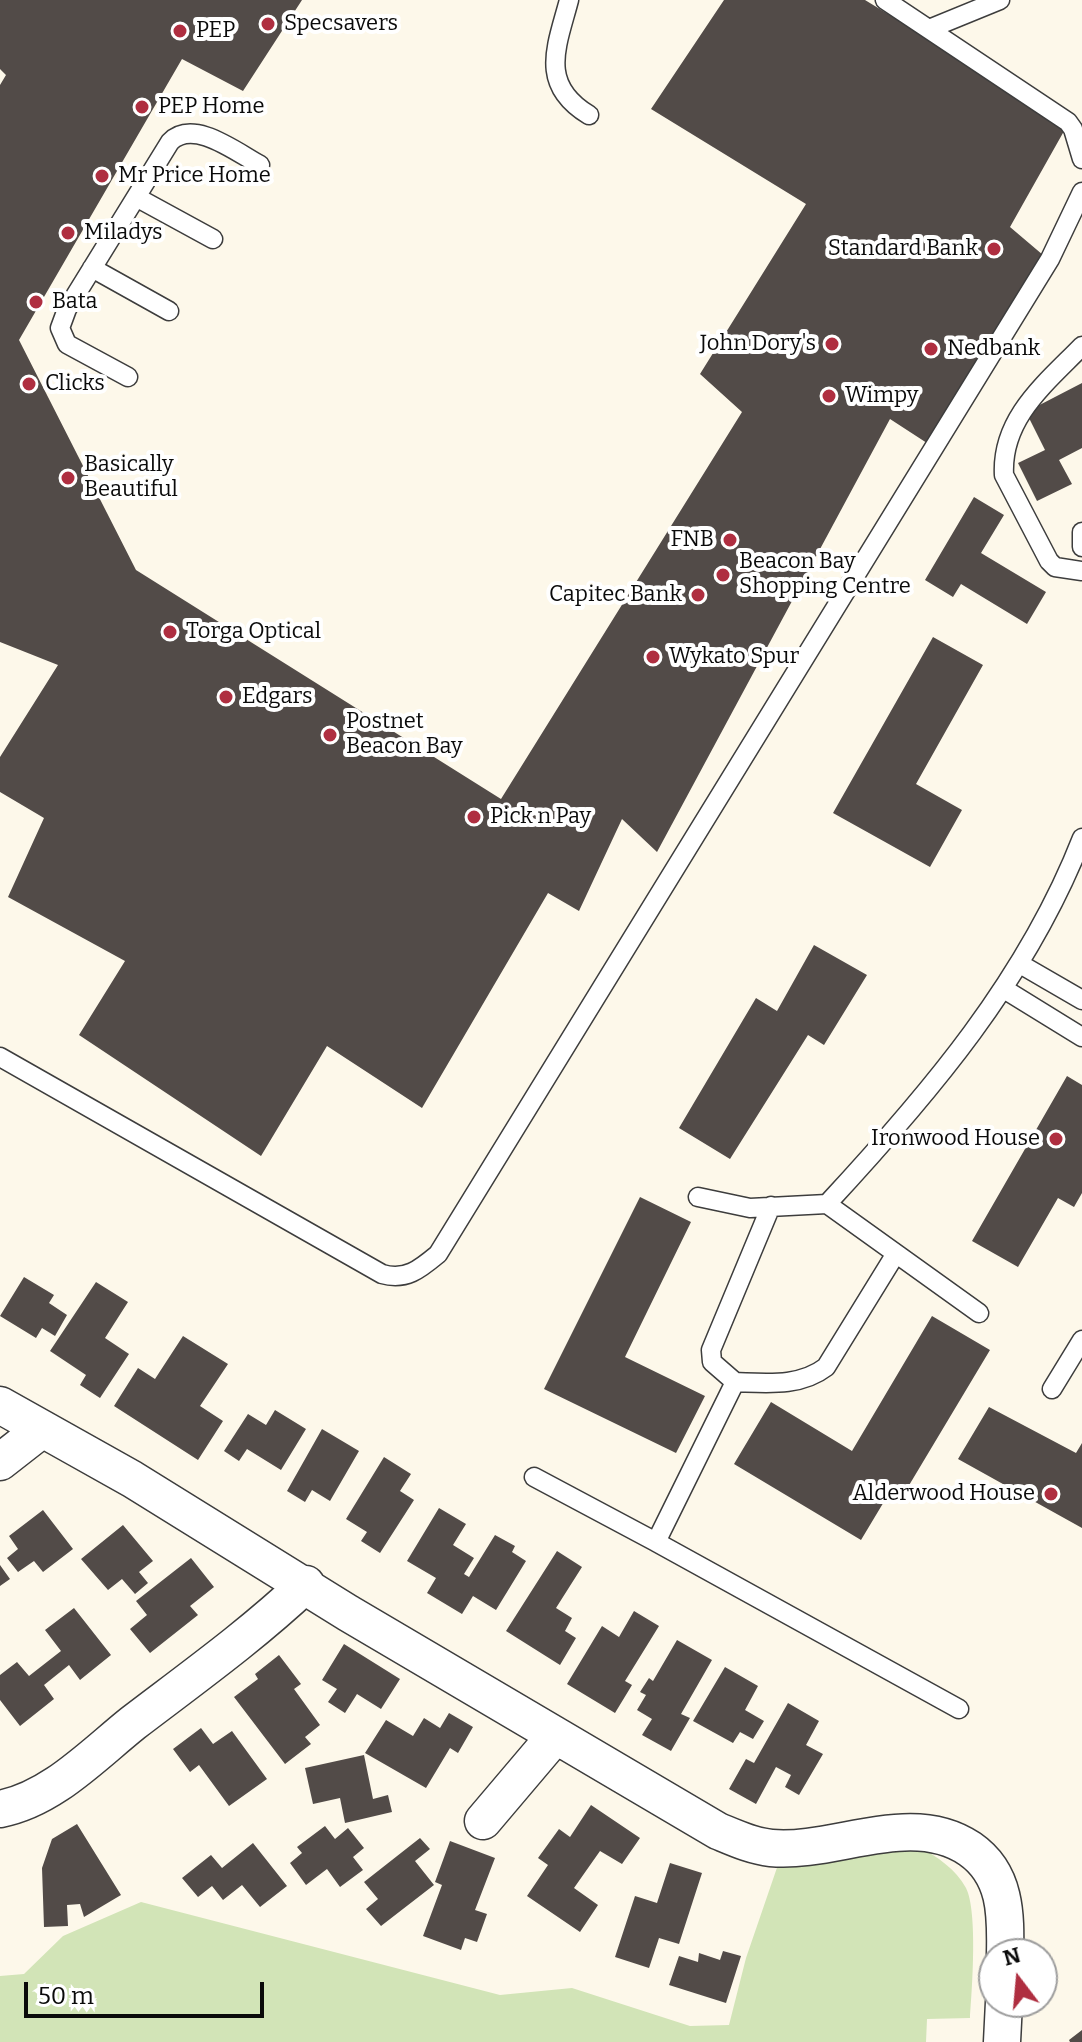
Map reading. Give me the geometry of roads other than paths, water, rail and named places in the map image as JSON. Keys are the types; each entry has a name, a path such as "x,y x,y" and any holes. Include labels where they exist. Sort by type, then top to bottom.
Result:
{"street":[{"path":"0,1405 132,1479 555,1736 718,1831 752,1845 788,1848 918,1833 951,1837 977,1854 995,1877 1005,1907 1005,1938"},
{"path":"0,1462 41,1430"},
{"path":"0,1809 30,1799 63,1779 228,1652 306,1584"},
{"path":"483,1821 555,1736"}],"lane":[{"path":"569,0 554,58 555,75 563,92 589,115"},
{"path":"885,0 1068,122 1082,159"},
{"path":"929,29 1000,0"},
{"path":"128,377 67,344 60,328 67,309 170,142 183,132 197,133 260,165"},
{"path":"0,1057 382,1274 397,1279 419,1270 438,1254 1050,259 1082,192"},
{"path":"136,197 213,239"},
{"path":"92,268 169,311"},
{"path":"1082,346 1027,402 1003,461 1004,475 1049,561 1055,567 1082,571"},
{"path":"1082,532 1082,547"},
{"path":"827,1204 915,1107 1004,989 1065,881 1082,838"},
{"path":"1065,881 1082,890"},
{"path":"1020,964 1082,1000"},
{"path":"1004,989 1082,1037"},
{"path":"698,1197 737,1208 827,1204 979,1313"},
{"path":"771,1206 711,1350 712,1362 735,1382 791,1382 814,1377 826,1367 895,1255"},
{"path":"1052,1389 1082,1340"},
{"path":"656,1542 735,1382"},
{"path":"534,1477 959,1709"}],"place":[{"name":"Specsavers","path":"268,24"},
{"name":"PEP","path":"180,31"},
{"name":"PEP Home","path":"142,107"},
{"name":"Mr Price Home","path":"102,176"},
{"name":"Miladys","path":"68,233"},
{"name":"Standard Bank","path":"994,249"},
{"name":"Bata","path":"36,302"},
{"name":"John Dory's","path":"832,344"},
{"name":"Nedbank","path":"931,349"},
{"name":"Clicks","path":"29,384"},
{"name":"Wimpy","path":"829,396"},
{"name":"Basically Beautiful","path":"68,478"},
{"name":"FNB","path":"730,540"},
{"name":"Beacon Bay Shopping Centre","path":"723,575"},
{"name":"Capitec Bank","path":"698,595"},
{"name":"Torga Optical","path":"170,632"},
{"name":"Wykato Spur","path":"653,657"},
{"name":"Edgars","path":"226,697"},
{"name":"Postnet Beacon Bay","path":"330,735"},
{"name":"Pick n Pay","path":"474,817"},
{"name":"Ironwood House","path":"1056,1139"},
{"name":"Alderwood House","path":"1051,1494"}]}
